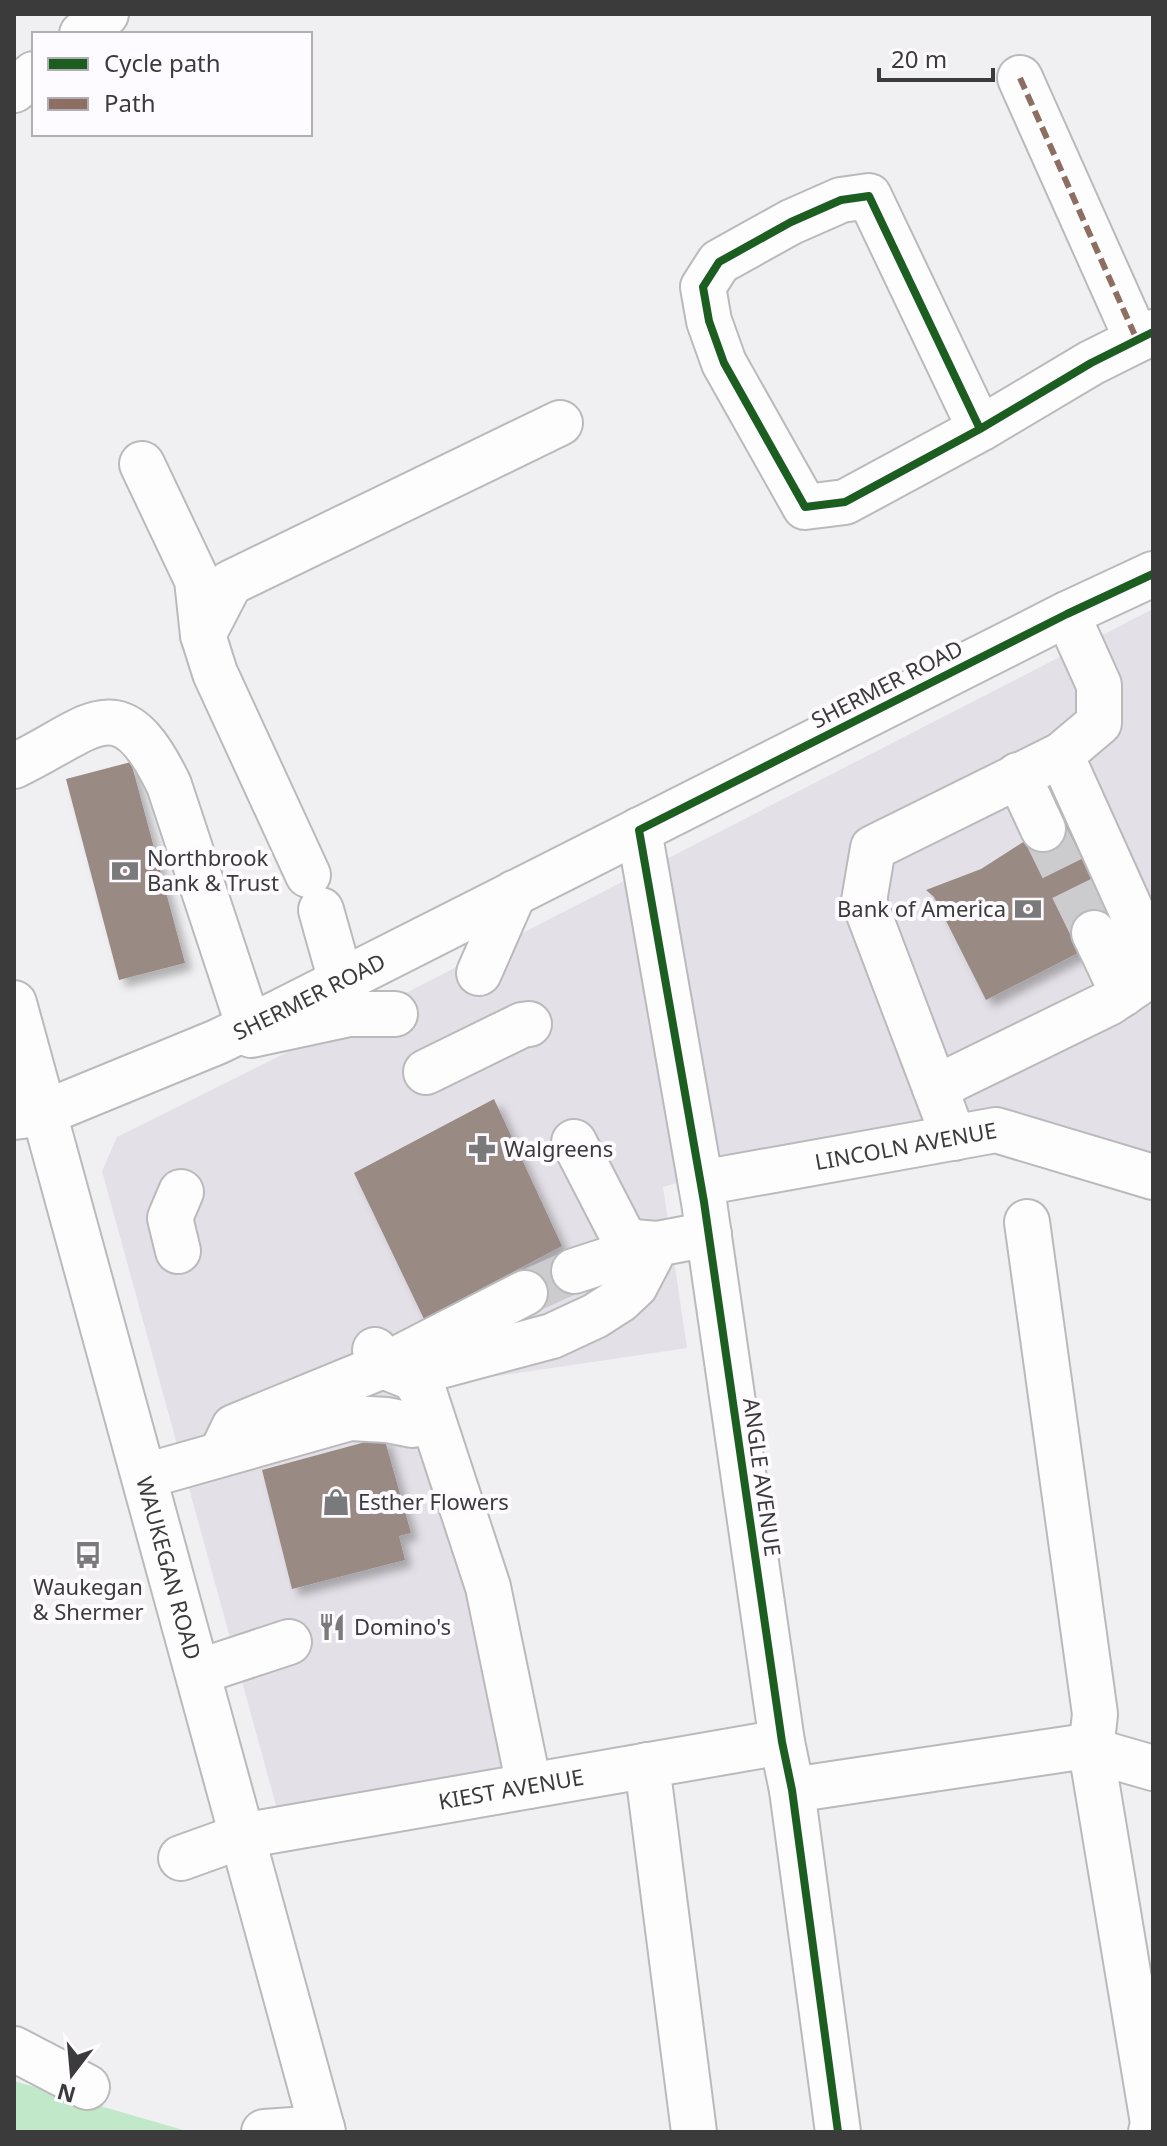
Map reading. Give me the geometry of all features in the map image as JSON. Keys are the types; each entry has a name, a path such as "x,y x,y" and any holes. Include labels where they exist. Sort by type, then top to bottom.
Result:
{"street":[{"path":"84,32 106,14"},
{"path":"14,90 32,76"},
{"path":"980,429 869,196 841,200 791,222 719,262 703,287 709,321 724,363 805,507 845,502 980,429 1091,363 1145,336 1020,78"},
{"path":"203,635 230,583 560,423"},
{"path":"142,464 197,580 203,635 215,673 315,893 341,981"},
{"name":"SHERMER ROAD","path":"29,1115 233,1035 1067,614 1153,574"},
{"path":"954,1138 864,901 873,848 1061,755 1099,723 1099,685 1067,614"},
{"path":"14,766 81,729 106,721 124,725 137,733 157,760 169,785 233,1035 349,1014 395,1014"},
{"path":"935,1088 1109,1003 1137,984 1145,950 1136,921 1061,755"},
{"path":"1018,775 1043,829"},
{"name":"ANGLE AVENUE","path":"639,830 688,1215 792,1790 838,2132"},
{"path":"479,973 514,893"},
{"path":"1094,933 1123,994"},
{"name":"WAUKEGAN ROAD","path":"14,1003 29,1115 145,1476 322,2130"},
{"path":"429,1080 525,1033"},
{"name":"LINCOLN AVENUE","path":"574,1271 688,1215 954,1138 996,1130 1153,1177"},
{"path":"574,1142 622,1235 633,1242 688,1215"},
{"path":"145,1476 234,1468 234,1427 406,1388 552,1336 595,1316 635,1286 688,1215"},
{"path":"1027,1222 1095,1714 1091,1750 1153,2123 1151,2132"},
{"path":"406,1388 525,1293"},
{"path":"406,1388 488,1587 529,1786"},
{"path":"451,1562 491,1742"},
{"path":"198,1672 289,1642"},
{"name":"KIEST AVENUE","path":"181,1858 242,1836 782,1742"},
{"path":"792,1790 1080,1747 1153,1768"},
{"path":"647,1765 694,2132"},
{"path":"14,2049 87,2087"},
{"path":"264,2132 322,2130"}],"shaded area":[{"path":"1153,609 1153,1162 1015,1122 850,1132 663,1187 687,1348 438,1385 529,1768 277,1809 102,1171 117,1137 402,995"}],"green space":[{"path":"14,2081 190,2132 14,2132"}],"building":[{"name":"Northbrook Bank & Trust","path":"131,762 185,963 119,980 66,779"},
{"name":"Bank of America","path":"1070,812 1123,920 1084,950 986,1000 934,897 926,890 981,869"},
{"name":"Walgreens","path":"494,1099 562,1246 424,1319 354,1173"},
{"name":"Esther Flowers","path":"384,1437 411,1533 399,1536 405,1560 292,1589 262,1470"}],"tunnel":[{"path":"1043,829 1094,933"},
{"path":"525,1293 574,1271"}],"marked path":[{"path":"1020,78 1137,340"}],"cycle path":[{"path":"980,429 869,196 841,200 791,222 719,262 703,287 709,321 724,363 805,507 845,502 980,429 1091,363 1153,332"},
{"path":"838,2132 792,1790 782,1742 704,1202 639,830 1067,614 1153,574"}],"place":[{"name":"Northbrook Bank & Trust","path":"125,871"},
{"name":"Bank of America","path":"1028,909"},
{"name":"Walgreens","path":"482,1149"},
{"name":"Esther Flowers","path":"336,1502"},
{"name":"Waukegan & Shermer","path":"88,1555"},
{"name":"Domino's","path":"332,1627"}]}
